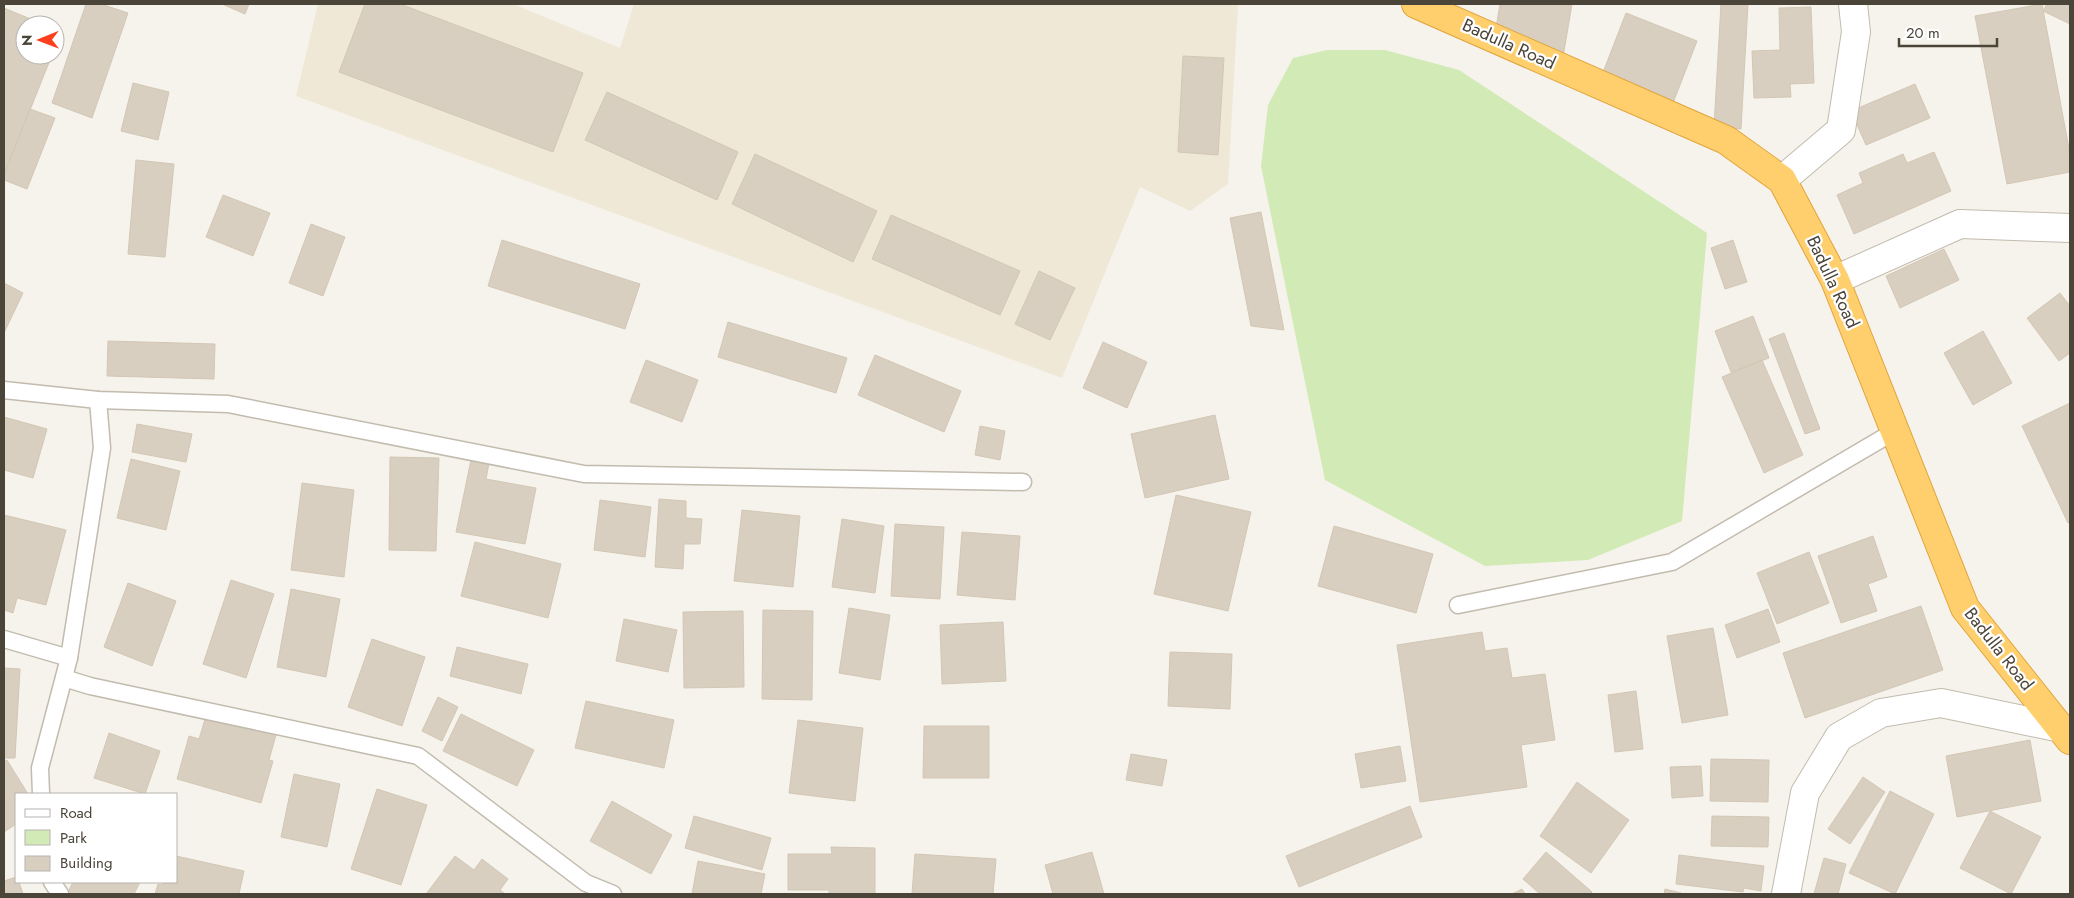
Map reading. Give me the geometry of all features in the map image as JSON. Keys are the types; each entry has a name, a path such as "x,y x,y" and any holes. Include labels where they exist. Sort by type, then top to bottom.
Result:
{"highway":[{"name":"Badulla Road","path":"1416,4 1726,140 1782,180 1835,280 1965,608 2066,734"}],"street":[{"path":"1782,180 1841,130 1856,32 1853,4"},
{"path":"1835,280 1960,224 2070,228"},
{"path":"1786,894 1805,794 1838,736 1880,713 1941,703 2066,734"}],"lane":[{"path":"4,390 98,400 228,404 584,474 1023,482"},
{"path":"41,793 40,768 69,658 102,448 98,400"},
{"path":"1458,605 1672,562 1896,431"},
{"path":"4,639 69,658"},
{"path":"64,678 99,688 418,756 586,883 613,894"},
{"path":"53,883 60,894"}],"shaded area":[{"path":"318,4 513,4 620,48 634,4 1238,4 1228,184 1190,211 1140,187 1062,378 296,96"}],"green space":[{"path":"1327,50 1385,50 1459,70 1707,233 1682,521 1588,560 1485,566 1325,480 1261,166 1268,105 1293,58"}],"building":[{"path":"86,4 101,4 128,13 92,118 52,103"},
{"path":"222,4 249,4 245,14"},
{"path":"365,4 400,4 583,73 553,152 339,72"},
{"path":"1500,4 1572,4 1562,63 1495,34"},
{"path":"1721,4 1748,4 1741,129 1714,127"},
{"path":"2042,4 2070,154 2070,172 2007,184 1975,16"},
{"path":"2047,4 2070,4 2070,24 2043,11"},
{"path":"1811,7 1814,83 1790,84 1791,97 1754,98 1752,51 1780,50 1779,8"},
{"path":"4,8 21,15 15,15 15,65 48,65 4,175"},
{"path":"1626,13 1697,41 1673,103 1602,75"},
{"path":"1183,56 1224,58 1218,155 1178,152"},
{"path":"133,83 169,92 158,140 121,131"},
{"path":"1915,84 1930,118 1866,145 1851,111"},
{"path":"607,92 738,152 717,200 585,140"},
{"path":"30,109 55,118 27,189 4,180 4,175"},
{"path":"1934,152 1951,191 1854,234 1837,195 1863,183 1859,173 1903,154 1907,163"},
{"path":"755,154 877,211 853,262 732,204"},
{"path":"136,160 174,164 165,257 128,254"},
{"path":"223,195 270,213 253,256 206,237"},
{"path":"1261,212 1284,330 1251,326 1230,218"},
{"path":"891,215 1020,271 1000,315 872,259"},
{"path":"311,224 345,237 323,296 289,283"},
{"path":"502,240 640,284 625,329 488,286"},
{"path":"1733,240 1747,282 1725,289 1711,248"},
{"path":"1944,249 1959,280 1900,308 1886,276"},
{"path":"1039,271 1075,288 1050,340 1015,324"},
{"path":"4,283 23,293 4,333"},
{"path":"2060,293 2070,306 2070,353 2059,361 2027,318"},
{"path":"1753,316 1769,358 1731,372 1715,331"},
{"path":"728,322 847,358 836,393 718,357"},
{"path":"1983,331 2012,383 1973,405 1944,353"},
{"path":"1784,333 1820,429 1805,434 1769,339"},
{"path":"108,341 215,344 214,379 107,376"},
{"path":"1103,342 1147,362 1127,408 1083,388"},
{"path":"875,355 961,391 944,432 858,395"},
{"path":"646,360 698,380 682,422 630,402"},
{"path":"1762,360 1803,455 1764,473 1722,377"},
{"path":"2070,403 2070,522 2068,523 2022,426"},
{"path":"1215,415 1229,479 1145,498 1131,434"},
{"path":"4,417 47,429 33,478 4,470"},
{"path":"137,424 192,434 186,462 132,452"},
{"path":"980,426 1005,431 1000,460 975,455"},
{"path":"390,457 439,458 436,551 389,550"},
{"path":"131,459 180,471 166,530 117,518"},
{"path":"471,460 489,463 486,479 536,488 525,544 456,532"},
{"path":"302,483 354,490 344,577 291,570"},
{"path":"1176,495 1251,512 1228,611 1154,594"},
{"path":"659,499 686,501 686,518 702,519 700,544 684,544 683,569 655,567"},
{"path":"600,500 651,507 645,557 594,550"},
{"path":"742,510 800,516 793,587 734,581"},
{"path":"4,515 66,530 46,605 17,598 13,613 4,610"},
{"path":"842,519 884,526 875,593 832,587"},
{"path":"895,524 944,527 940,599 891,596"},
{"path":"1334,526 1433,554 1416,613 1318,586"},
{"path":"962,532 1020,536 1015,600 957,595"},
{"path":"1873,536 1887,577 1868,584 1877,611 1841,623 1818,556"},
{"path":"475,542 561,564 548,618 461,596"},
{"path":"1809,552 1829,603 1777,624 1757,573"},
{"path":"231,580 274,594 246,678 203,664"},
{"path":"128,583 176,601 152,666 104,647"},
{"path":"291,589 340,599 326,677 277,667"},
{"path":"1921,606 1943,670 1805,718 1783,653"},
{"path":"849,608 890,615 880,680 839,673"},
{"path":"1768,609 1780,642 1737,658 1725,625"},
{"path":"763,610 813,611 812,700 762,699"},
{"path":"743,611 744,687 684,688 683,612"},
{"path":"624,619 677,630 668,672 616,661"},
{"path":"1003,622 1006,681 942,684 940,625"},
{"path":"1713,628 1728,715 1682,723 1667,636"},
{"path":"1482,632 1485,651 1507,648 1512,678 1545,674 1555,740 1521,745 1527,787 1420,802 1397,645"},
{"path":"372,639 425,657 402,726 348,707"},
{"path":"457,647 528,664 521,694 450,676"},
{"path":"1170,652 1232,654 1230,709 1168,706"},
{"path":"4,668 20,669 15,758 4,758"},
{"path":"1636,691 1643,749 1615,752 1608,695"},
{"path":"438,697 458,707 442,741 422,731"},
{"path":"586,701 674,720 664,768 575,748"},
{"path":"461,714 534,750 517,786 443,751"},
{"path":"206,716 276,735 269,760 273,761 261,803 177,779 189,736 199,739"},
{"path":"798,720 863,728 855,801 789,793"},
{"path":"924,726 989,726 989,778 923,778"},
{"path":"109,733 160,751 145,793 94,778"},
{"path":"2030,740 2041,801 1957,817 1946,756"},
{"path":"1400,746 1406,781 1361,788 1355,754"},
{"path":"1131,754 1167,760 1162,786 1126,780"},
{"path":"1711,759 1769,760 1768,802 1710,801"},
{"path":"7,760 27,793 15,793 15,825 4,832 4,762"},
{"path":"1701,766 1703,796 1672,798 1670,767"},
{"path":"294,774 340,784 327,847 281,837"},
{"path":"1863,777 1885,792 1850,844 1828,829"},
{"path":"1577,782 1629,820 1591,873 1540,836"},
{"path":"377,789 427,805 401,885 351,869"},
{"path":"1890,791 1934,814 1895,894 1849,873"},
{"path":"612,801 672,835 651,874 590,841"},
{"path":"1410,806 1422,837 1299,887 1286,856"},
{"path":"1990,811 2041,837 2011,894 1960,868"},
{"path":"694,816 771,838 762,870 685,848"},
{"path":"1712,816 1769,817 1768,847 1711,846"},
{"path":"831,847 875,848 875,894 829,894 829,890 788,890 788,854 832,854"},
{"path":"1092,852 1104,894 1053,894 1045,865"},
{"path":"1546,852 1592,892 1590,894 1540,894 1523,879"},
{"path":"915,854 996,859 993,894 912,894"},
{"path":"1679,855 1764,866 1761,891 1744,888 1743,892 1676,884"},
{"path":"178,856 244,871 239,894 155,894 158,884 162,885 163,883 178,883"},
{"path":"455,856 474,870 482,859 508,879 500,890 505,894 426,894"},
{"path":"1824,858 1846,864 1838,894 1814,894"},
{"path":"698,861 765,874 761,894 692,894"},
{"path":"15,877 15,883 19,883 23,894 4,894 4,881"},
{"path":"72,883 140,883 134,894 67,894"},
{"path":"1522,889 1525,894 1512,894"},
{"path":"1665,889 1681,893 1681,894 1664,894"}]}
